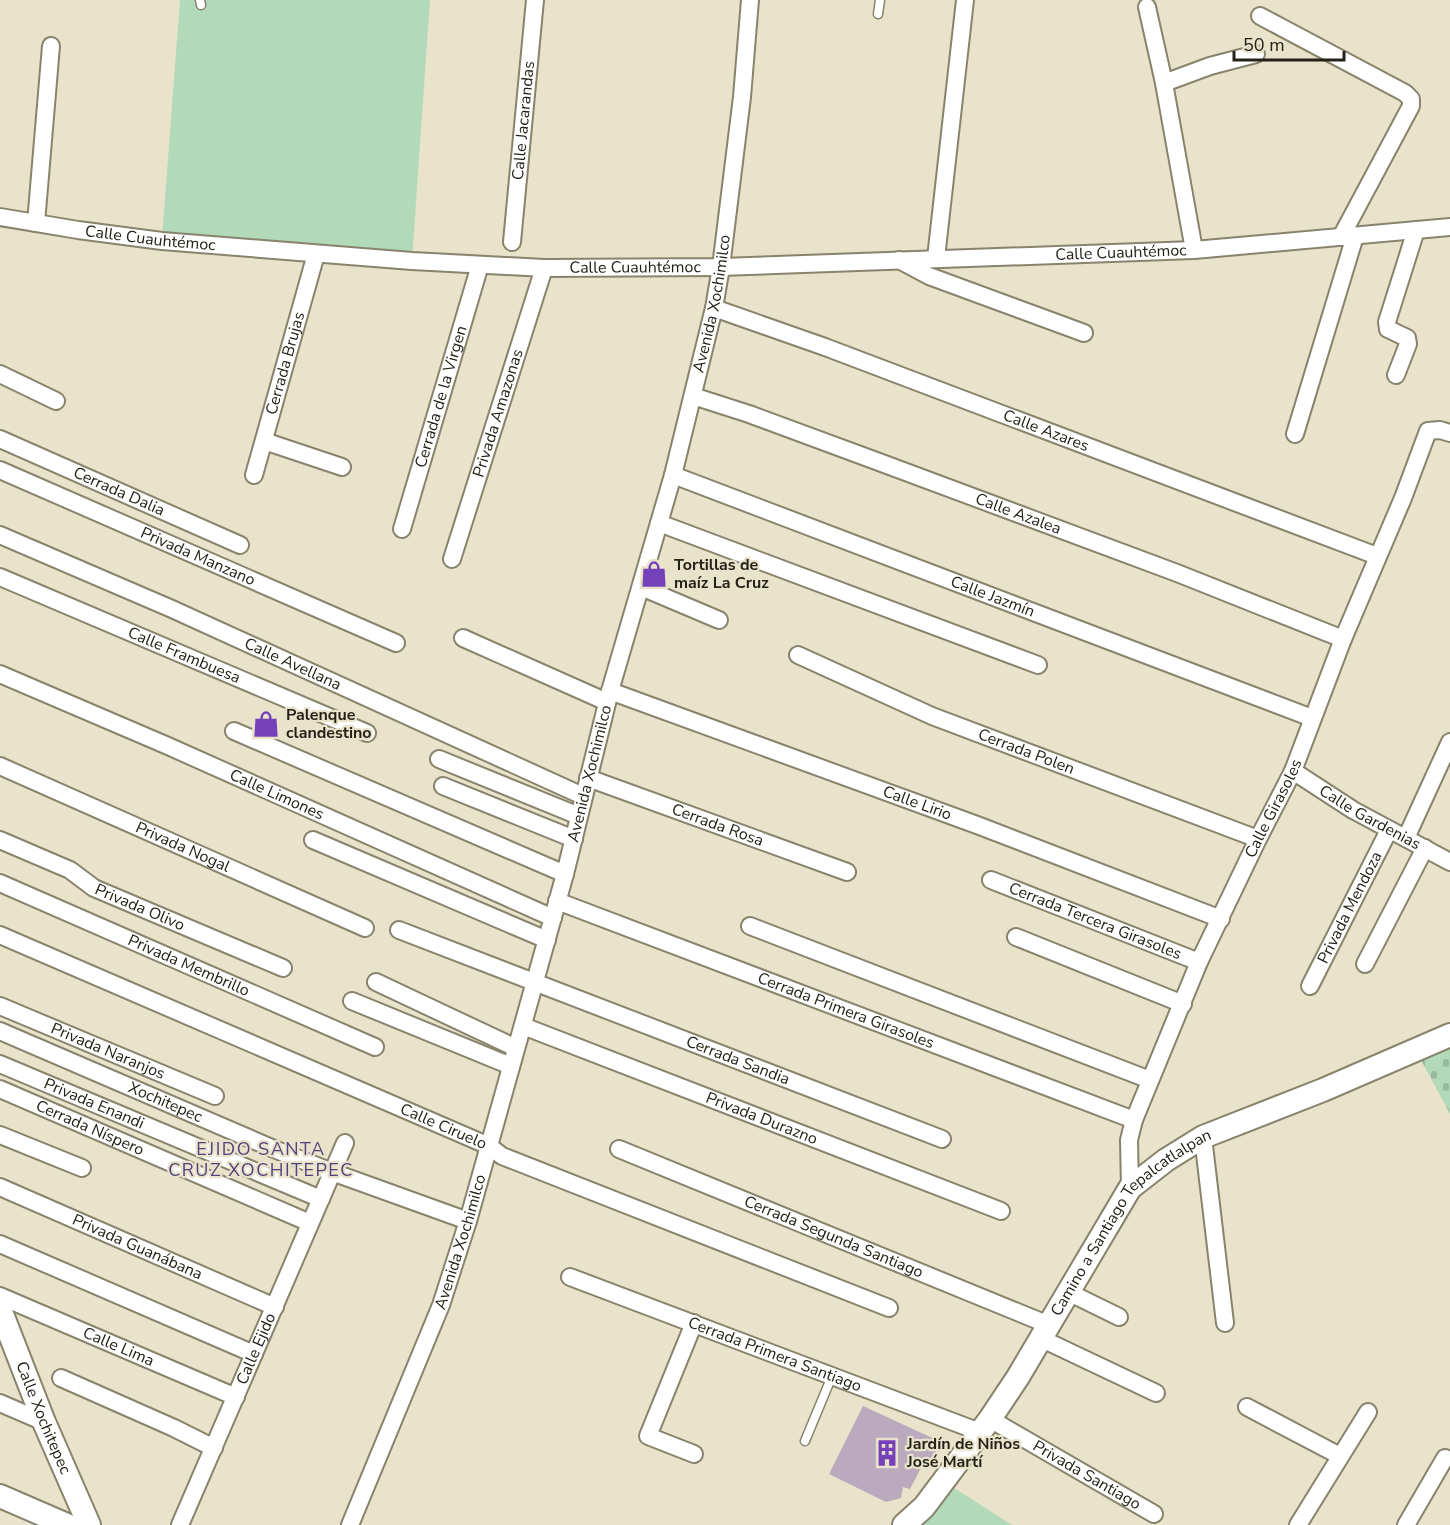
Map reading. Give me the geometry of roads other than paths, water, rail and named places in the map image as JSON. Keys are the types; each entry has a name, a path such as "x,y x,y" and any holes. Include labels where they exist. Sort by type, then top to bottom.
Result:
{"street":[{"name":"Calle Jacarandas","path":"512,242 535,0"},
{"name":"Avenida Xochimilco","path":"350,1525 441,1305 468,1221 553,918 609,697 673,475 714,308 721,267 742,97 750,0"},
{"path":"936,258 965,0"},
{"path":"1147,7 1164,83 1194,250"},
{"path":"1260,16 1405,93 1411,99 1411,106 1348,236 1295,435"},
{"path":"36,223 51,46"},
{"path":"1164,83 1210,66 1256,54"},
{"name":"Calle Cuauhtémoc","path":"0,217 162,241 316,254 544,268 721,267 1194,250 1450,227"},
{"path":"1396,375 1408,344 1407,338 1388,329 1387,322 1416,230"},
{"name":"Cerrada Brujas","path":"254,475 316,254"},
{"path":"898,260 929,276 1084,333"},
{"name":"Cerrada de la Virgen","path":"402,529 480,265"},
{"name":"Privada Amazonas","path":"452,560 544,268"},
{"name":"Calle Azares","path":"714,308 825,347 1377,556"},
{"path":"0,374 56,401"},
{"name":"Calle Azalea","path":"693,396 749,414 1177,573 1343,639"},
{"name":"Calle Girasoles","path":"1130,1188 1129,1140 1134,1120 1199,962 1293,771 1343,639 1403,498 1428,431 1440,430 1450,433"},
{"name":"Cerrada Dalia","path":"0,439 240,545"},
{"path":"264,441 342,467"},
{"name":"Privada Manzano","path":"0,470 396,643"},
{"name":"Calle Jazmín","path":"673,475 1312,718"},
{"path":"659,523 1038,665"},
{"name":"Calle Avellana","path":"0,535 172,609 583,796"},
{"name":"Calle Frambuesa","path":"0,577 367,733"},
{"path":"641,586 719,620"},
{"name":"Calle Lirio","path":"463,638 609,697 977,825 1221,919"},
{"name":"Cerrada Polen","path":"798,655 932,716 1258,839"},
{"name":"Calle Limones","path":"0,674 168,746 553,918"},
{"path":"234,731 565,873"},
{"path":"1406,838 1450,742"},
{"path":"439,759 579,816"},
{"name":"Privada Nogal","path":"0,766 365,928"},
{"name":"Calle Gardenias","path":"1293,771 1353,810 1450,862"},
{"name":"Cerrada Rosa","path":"588,778 847,872"},
{"path":"443,786 574,839"},
{"name":"Privada Mendoza","path":"1310,986 1389,830"},
{"name":"Privada Olivo","path":"0,840 70,870 94,888 284,968"},
{"path":"313,840 547,940"},
{"path":"1365,963 1425,848"},
{"name":"Cerrada Tercera Girasoles","path":"991,880 1199,962"},
{"name":"Privada Membrillo","path":"0,883 375,1047"},
{"name":"Cerrada Primera Girasoles","path":"557,901 1134,1120"},
{"path":"750,926 1150,1080"},
{"name":"Cerrada Sandia","path":"399,930 942,1139"},
{"name":"Calle Ciruelo","path":"0,935 489,1146 502,1156 890,1308"},
{"path":"1017,937 1183,1004"},
{"path":"376,982 516,1048"},
{"path":"352,1000 511,1066"},
{"name":"Privada Naranjos","path":"0,1006 215,1096"},
{"name":"Privada Durazno","path":"523,1026 1001,1211"},
{"name":"Xochitepec","path":"0,1031 332,1172"},
{"name":"Camino a Santiago Tepalcatlalpan","path":"904,1525 924,1507 985,1426 1045,1331 1130,1188 1166,1160 1203,1137 1323,1090 1450,1035"},
{"name":"Privada Enandi","path":"0,1064 321,1199"},
{"name":"Cerrada Níspero","path":"0,1089 310,1223"},
{"path":"0,1135 82,1167"},
{"path":"1203,1137 1225,1323"},
{"name":"Calle Ejido","path":"180,1525 345,1143"},
{"name":"Cerrada Segunda Santiago","path":"620,1149 1045,1331 1156,1393"},
{"path":"332,1172 468,1221"},
{"name":"Privada Guanábana","path":"0,1187 274,1306"},
{"path":"0,1244 254,1354"},
{"name":"Cerrada Primera Santiago","path":"570,1277 832,1376 985,1426"},
{"path":"1068,1292 1119,1317"},
{"name":"Calle Lima","path":"0,1296 236,1397"},
{"name":"Calle Xochitepec","path":"0,1308 8,1348 44,1422 89,1525"},
{"path":"694,1323 648,1436 694,1454"},
{"path":"61,1378 214,1448"},
{"path":"0,1403 44,1422"},
{"path":"1247,1407 1340,1456"},
{"path":"1298,1525 1368,1412"},
{"name":"Privada Santiago","path":"985,1426 1154,1514"},
{"path":"1406,1525 1445,1458"},
{"path":"0,1496 67,1525"}],"lane":[{"path":"878,14 880,0"},
{"path":"805,1441 832,1376"}],"place":[{"name":"Tortillas de maíz La Cruz","path":"654,574"},
{"name":"Palenque clandestino","path":"266,724"},
{"name":"Jardín de Niños José Martí","path":"887,1453"}],"district":[{"name":"EJIDO SANTA CRUZ XOCHITEPEC","path":"261,1159"}]}
